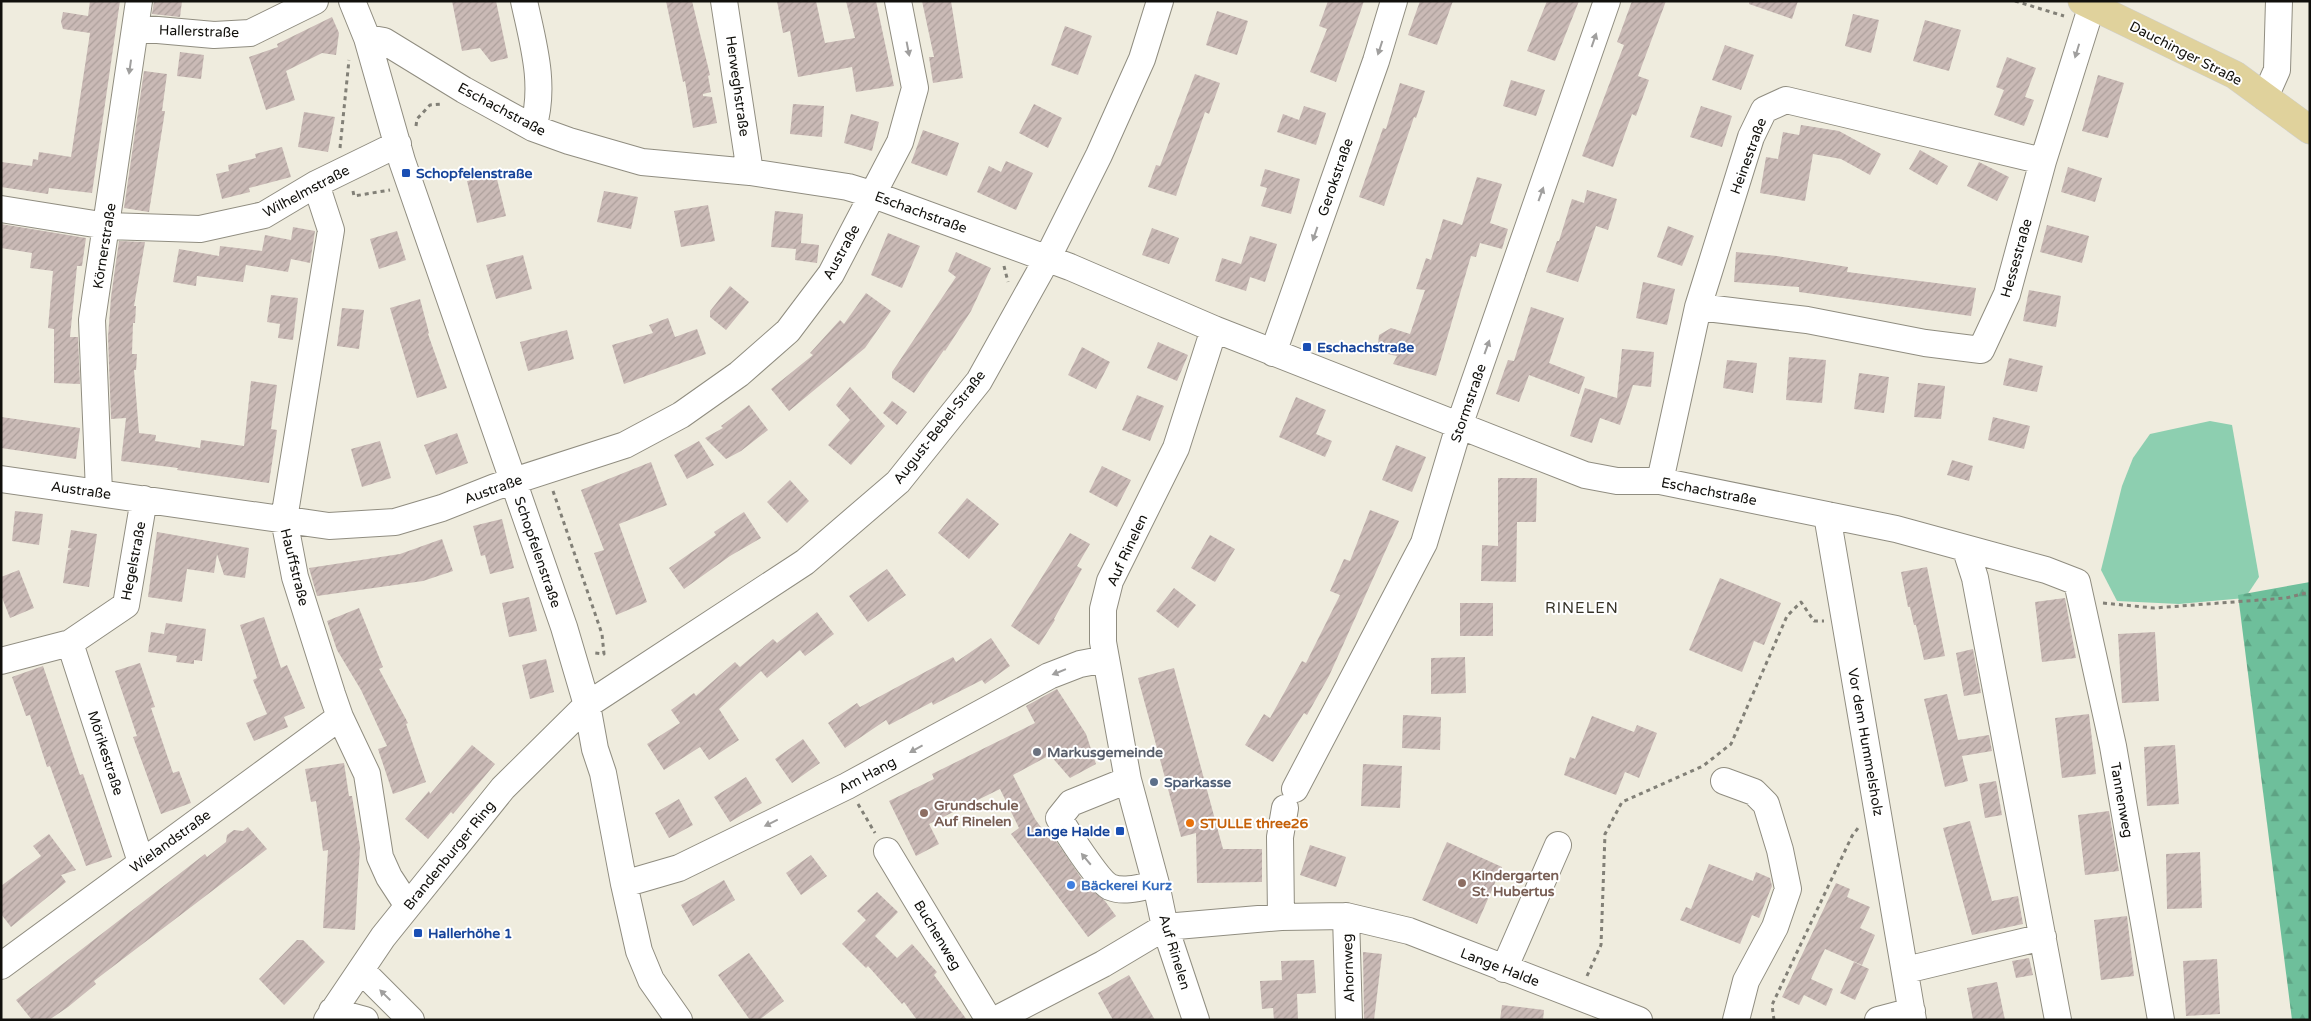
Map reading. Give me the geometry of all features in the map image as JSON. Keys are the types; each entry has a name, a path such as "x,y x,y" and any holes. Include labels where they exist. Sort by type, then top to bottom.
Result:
{"main road":[{"name":"Dauchinger Straße","path":"2087,3 2235,75 2310,130"}],"street":[{"name":"Körnerstraße","path":"99,492 92,320 139,1"},
{"name":"Hallerstraße","path":"135,28 214,35 250,33 315,1"},
{"name":"Schopfelenstraße","path":"352,1 358,46 406,139 514,481 564,627 587,705 595,749 603,773 639,951 652,980 679,1020"},
{"path":"524,1 536,60 540,93 533,128"},
{"name":"Herweghstraße","path":"724,1 750,172"},
{"name":"Austraße","path":"1,479 329,526 395,522 442,508 514,481 625,445 681,415 738,374 788,331 831,274 874,195 900,142 915,88 898,1"},
{"name":"August-Bebel-Straße","path":"587,705 805,562 898,482 979,381 1048,259 1142,59 1160,1"},
{"name":"Gerokstraße","path":"1273,353 1372,71 1394,1"},
{"name":"Stormstraße","path":"1281,917 1280,837 1290,799 1424,544 1459,426 1607,1"},
{"path":"2265,96 2277,70 2279,1"},
{"name":"Hessestraße","path":"1698,307 1808,320 1925,343 1981,350 2007,294 2087,3"},
{"name":"Eschachstraße","path":"358,46 384,41 464,90 533,128 569,141 642,162 750,172 848,187 874,195 1048,259 1273,353 1585,475 1617,481 1660,481 1896,529 1966,550 2046,570 2080,591"},
{"name":"Heinestraße","path":"1660,481 1698,307 1751,137 1764,110 1786,100 2043,161"},
{"name":"Wilhelmstraße","path":"1,209 107,226 200,229 264,215 316,184 406,139"},
{"name":"Hauffstraße","path":"316,184 331,230 284,519 295,577 340,717 366,774 380,857 388,877 408,906"},
{"name":"Auf Rinelen","path":"1196,1020 1165,927 1156,884 1128,780 1103,642 1103,609 1110,581 1176,448 1214,329"},
{"name":"Hegelstraße","path":"1,661 70,643 126,605 144,499"},
{"name":"Vor dem Hummelsholz","path":"1827,515 1913,1015"},
{"path":"1966,550 1975,578 2058,1020"},
{"name":"Tannenweg","path":"2080,591 2113,746 2161,1020"},
{"name":"Mörikestraße","path":"70,643 141,862"},
{"name":"Am Hang","path":"624,884 679,868 848,786 1048,676 1080,664 1106,659"},
{"name":"Brandenburger Ring","path":"330,1015 408,906 503,788 587,705"},
{"name":"Wielandstraße","path":"1,966 340,717"},
{"path":"1128,780 1071,803 1059,818 1074,844 1109,886 1126,890 1156,884"},
{"path":"1724,781 1754,792 1766,804 1780,850 1788,889 1775,926 1746,981 1736,1020"},
{"path":"1504,969 1558,845"},
{"name":"Buchenweg","path":"886,851 989,1020"},
{"name":"Lange Halde","path":"995,1020 1102,964 1165,927 1281,917 1346,916 1409,931 1639,1020"},
{"name":"Ahornweg","path":"1346,916 1349,1020"},
{"path":"1906,970 2043,937"},
{"path":"361,970 411,1020"},
{"path":"330,1015 365,1020"},
{"path":"1878,1020 1913,1015"}],"path":[{"path":"339,156 358,46"},
{"path":"406,139 417,119 430,105 447,103"},
{"path":"351,188 354,196 393,189"},
{"path":"2080,591 2154,608 2286,598 2310,592"},
{"path":"1578,997 1601,945 1605,834 1622,802 1703,766 1731,744 1787,616 1801,602 1814,621 1845,622"},
{"path":"604,654 606,660"},
{"path":"848,786 886,851"},
{"path":"1774,1020 1772,1005 1852,836 1860,827"}],"green space":[{"path":"2210,421 2232,425 2259,577 2245,598 2179,604 2117,601 2101,570 2122,486 2133,458 2150,434"},
{"path":"2310,582 2310,1020 2292,1020 2238,595"}],"building":[{"path":"90,1 120,1 92,193 49,188 48,194 1,187 1,162 32,166 33,159 38,160 39,152 71,157 90,33 63,29 61,22 63,12 88,16"},
{"path":"154,1 182,1 180,17 152,14"},
{"path":"452,1 496,1 508,58 491,62 480,48 462,51"},
{"path":"666,1 692,1 710,75 708,76 711,92 703,94 703,96 712,97 717,123 693,128 685,81 683,82"},
{"path":"777,1 816,1 825,43 855,38 846,1 876,1 894,86 856,92 852,67 798,77 790,31 783,33"},
{"path":"922,1 951,1 963,78 933,83 929,57 934,57"},
{"path":"1328,1 1364,1 1336,82 1310,72 1327,29 1319,26"},
{"path":"1420,1 1453,1 1437,45 1408,35"},
{"path":"1547,1 1579,1 1555,61 1527,51"},
{"path":"1632,1 1666,1 1638,76 1649,80 1636,116 1632,114 1613,167 1582,156 1624,45 1617,42"},
{"path":"1749,1 1798,1 1792,19 1749,4"},
{"path":"1217,11 1248,21 1237,55 1206,45"},
{"path":"1853,14 1879,20 1871,53 1845,46"},
{"path":"332,17 339,33 336,55 322,53 286,71 295,100 266,110 249,57 278,47 277,44"},
{"path":"1925,20 1961,30 1949,71 1913,61"},
{"path":"1065,26 1092,36 1078,75 1051,65"},
{"path":"1725,45 1754,55 1741,90 1712,80"},
{"path":"180,52 204,55 201,79 177,76"},
{"path":"2007,57 2036,68 2025,97 2034,100 2024,126 1994,115 2004,90 1996,87"},
{"path":"144,71 167,74 162,111 165,111 149,212 124,208"},
{"path":"1195,74 1220,83 1209,114 1205,112 1176,196 1148,187 1156,165 1160,166"},
{"path":"2098,75 2124,83 2108,138 2082,131"},
{"path":"1511,80 1545,90 1536,116 1503,106"},
{"path":"1400,83 1425,91 1416,118 1414,117 1384,206 1359,197 1383,128 1386,129"},
{"path":"793,104 824,106 822,137 790,134"},
{"path":"1034,104 1062,118 1048,148 1019,133"},
{"path":"1304,106 1326,113 1316,145 1277,132 1283,114 1299,120"},
{"path":"1701,106 1732,116 1722,147 1690,137"},
{"path":"304,112 335,117 328,152 298,147"},
{"path":"851,114 879,122 872,151 844,143"},
{"path":"1801,125 1839,131 1881,154 1870,175 1841,159 1813,154 1805,201 1760,193 1766,157 1778,159 1783,132 1799,135"},
{"path":"923,130 959,143 947,176 911,163"},
{"path":"282,147 291,177 249,188 250,192 222,199 216,174 229,171 228,165 256,158 255,154"},
{"path":"1920,150 1948,166 1937,185 1909,169"},
{"path":"1006,161 1033,173 1016,210 977,192 989,166 1001,172"},
{"path":"1979,162 2009,177 1997,201 1967,186"},
{"path":"2068,167 2102,178 2095,202 2061,192"},
{"path":"1265,169 1300,179 1291,214 1261,206 1267,188 1260,186"},
{"path":"496,175 506,216 477,223 467,181"},
{"path":"1477,177 1502,184 1490,223 1508,229 1502,249 1480,243 1476,257 1471,256 1436,376 1393,364 1397,356 1383,353 1378,345 1379,335 1391,328 1410,334 1425,290 1416,289 1426,258 1431,260 1443,219 1462,225"},
{"path":"1587,190 1617,199 1608,230 1596,226 1578,282 1546,272 1557,241 1559,241 1572,199 1584,203"},
{"path":"604,191 638,197 631,229 597,222"},
{"path":"708,205 715,241 681,247 674,211"},
{"path":"775,211 803,214 801,243 819,245 817,263 795,260 796,249 771,247"},
{"path":"1,224 86,238 82,266 77,266 70,337 78,337 80,384 54,383 54,329 48,328 53,271 30,268 32,253 1,248"},
{"path":"2047,225 2089,236 2082,263 2040,252"},
{"path":"1668,226 1694,236 1682,266 1657,257"},
{"path":"293,227 315,231 310,263 291,259 288,272 246,265 243,282 197,276 196,286 173,282 179,249 219,256 220,246 262,251 265,235 291,240"},
{"path":"1152,228 1179,238 1169,264 1142,255"},
{"path":"397,231 406,260 379,269 370,239"},
{"path":"888,233 920,246 902,288 871,275"},
{"path":"1250,236 1277,244 1265,282 1250,277 1246,291 1215,281 1222,258 1241,264"},
{"path":"119,241 145,242 134,306 136,306 135,323 133,323 132,354 137,354 136,370 134,370 139,433 156,435 155,441 200,448 201,440 244,446 251,381 277,385 271,429 277,430 269,483 121,461 126,418 111,419 108,337 111,297"},
{"path":"956,252 991,268 971,311 914,393 892,378 892,372 956,277 948,271"},
{"path":"1736,252 1848,267 1847,272 1976,288 1971,316 1799,292 1799,287 1734,282"},
{"path":"523,255 532,289 496,299 486,265"},
{"path":"1643,282 1675,289 1667,325 1636,318"},
{"path":"730,286 749,302 726,330 710,317 710,311"},
{"path":"2029,290 2061,296 2056,327 2023,321"},
{"path":"866,293 891,311 865,348 789,411 771,389 813,355 810,353 840,320 844,324"},
{"path":"271,295 298,298 293,340 278,338 280,324 267,322"},
{"path":"420,299 428,334 447,388 417,398 390,308"},
{"path":"1531,307 1564,318 1549,363 1585,377 1579,394 1529,375 1519,402 1496,394 1508,360 1514,361"},
{"path":"342,308 364,310 359,349 337,346"},
{"path":"668,318 675,337 697,329 706,354 624,384 612,345 653,333 649,325"},
{"path":"567,330 574,359 528,371 520,342"},
{"path":"1158,342 1188,355 1177,381 1147,368"},
{"path":"1082,347 1110,362 1096,389 1068,375"},
{"path":"1622,349 1654,352 1651,387 1633,385 1620,425 1600,418 1592,443 1570,436 1585,388 1617,398"},
{"path":"1789,357 1826,360 1822,403 1786,400"},
{"path":"2009,358 2043,366 2037,392 2003,385"},
{"path":"1727,360 1757,363 1753,393 1723,388"},
{"path":"1859,373 1889,377 1884,413 1854,409"},
{"path":"1918,383 1945,386 1941,419 1914,417"},
{"path":"850,387 885,426 851,465 828,445 850,420 836,405"},
{"path":"1137,395 1164,406 1150,441 1122,430"},
{"path":"1296,397 1326,410 1316,434 1332,441 1325,457 1279,437"},
{"path":"892,401 907,412 897,425 883,413"},
{"path":"749,405 768,430 741,451 726,459 705,438 723,428 721,426"},
{"path":"1,417 80,428 76,459 1,448"},
{"path":"1993,417 2030,426 2024,449 1988,440"},
{"path":"457,433 468,463 436,475 424,445"},
{"path":"380,441 391,478 362,487 351,449"},
{"path":"699,441 714,465 687,479 674,455"},
{"path":"1396,445 1426,457 1412,492 1382,480"},
{"path":"1952,460 1973,466 1969,481 1947,475"},
{"path":"651,462 667,505 619,524 647,602 616,615 594,553 604,550 581,490"},
{"path":"1102,466 1131,480 1117,507 1089,492"},
{"path":"1498,478 1537,478 1536,522 1517,522 1516,582 1481,581 1482,545 1498,546"},
{"path":"790,480 809,501 787,523 767,502"},
{"path":"967,498 999,524 969,559 938,533"},
{"path":"1370,510 1399,521 1329,676 1307,715 1304,713 1273,762 1245,745 1264,714 1270,718 1302,661 1306,663 1340,595 1330,591 1344,559 1350,561"},
{"path":"15,511 43,514 39,545 12,541"},
{"path":"744,512 761,538 730,556 684,589 669,568 716,535 714,532"},
{"path":"502,519 514,568 490,574 485,555 481,556 473,526"},
{"path":"71,530 97,534 89,587 63,583 68,550 72,549 68,548"},
{"path":"157,532 249,548 245,578 224,575 217,554 214,573 187,569 182,602 148,597"},
{"path":"1070,533 1090,544 1077,566 1082,569 1055,620 1039,645 1011,626"},
{"path":"1210,535 1235,549 1215,582 1191,568"},
{"path":"442,539 453,571 423,581 317,596 309,568 400,554"},
{"path":"1927,567 1945,656 1924,660 1916,625 1914,625 1910,607 1908,607 1901,572"},
{"path":"887,569 906,595 868,622 849,596"},
{"path":"19,570 34,608 10,618 1,595 1,577"},
{"path":"1720,578 1781,603 1764,645 1754,641 1742,672 1689,650"},
{"path":"1174,588 1196,605 1178,628 1156,611"},
{"path":"529,597 537,631 509,637 502,603"},
{"path":"2065,598 2076,658 2042,662 2035,602"},
{"path":"1460,603 1493,603 1493,636 1460,636"},
{"path":"359,608 383,667 379,669 408,723 406,724 426,782 393,794 378,749 387,746 361,690 337,650 327,621"},
{"path":"817,612 834,634 805,656 800,650 767,678 761,671 719,709 739,740 709,760 700,747 664,770 647,744 680,723 671,710 694,693 696,696 735,662 740,667 773,639 777,643"},
{"path":"264,617 281,668 287,665 305,708 284,717 288,727 254,741 246,723 267,714 253,680 257,678 240,625"},
{"path":"166,623 206,629 202,661 194,660 194,664 176,662 177,656 148,652 151,632 164,634"},
{"path":"2155,632 2159,701 2122,703 2118,634"},
{"path":"991,638 1010,666 985,684 982,680 933,705 932,702 889,725 886,720 845,748 828,723 857,703 860,707 953,657 956,662"},
{"path":"1973,649 1981,693 1964,696 1956,653"},
{"path":"1465,657 1466,693 1431,694 1431,658"},
{"path":"546,659 554,692 530,699 522,665"},
{"path":"140,663 155,707 151,708 173,773 179,771 191,803 161,814 133,737 137,736 115,671"},
{"path":"43,666 80,775 83,774 112,857 86,866 50,766 47,767 30,715 26,716 12,677"},
{"path":"1174,668 1223,849 1262,849 1262,882 1197,883 1196,833 1181,837 1138,678"},
{"path":"1057,689 1086,734 1096,764 1070,778 1050,755 1013,775 1035,819 1051,841 1054,838 1086,885 1105,901 1116,916 1088,937 1011,834 1019,828 1000,789 929,824 939,844 916,856 889,801 934,779 932,774 1035,723 1026,706"},
{"path":"1947,694 1958,740 1989,735 1992,751 1962,756 1968,781 1945,787 1924,699"},
{"path":"2089,714 2096,774 2062,778 2055,718"},
{"path":"1403,715 1441,717 1440,750 1402,748"},
{"path":"1592,716 1634,732 1637,725 1657,733 1639,778 1625,772 1616,795 1564,775 1570,757 1575,759"},
{"path":"803,739 820,763 792,783 775,759"},
{"path":"472,745 495,764 453,814 451,812 428,839 405,819 429,791 430,794"},
{"path":"2175,745 2179,804 2147,806 2144,747"},
{"path":"344,763 349,796 352,796 360,847 355,930 323,928 328,850 323,851 316,801 311,802 305,769"},
{"path":"1363,764 1402,766 1400,808 1361,806"},
{"path":"746,777 762,803 730,822 714,797"},
{"path":"1996,781 2002,815 1985,818 1979,784"},
{"path":"679,799 693,825 669,838 655,813"},
{"path":"2109,811 2119,871 2085,875 2078,815"},
{"path":"1970,821 1992,901 2018,896 2023,924 1972,935 1943,828"},
{"path":"248,827 267,849 94,981 96,984 68,1007 49,1020 32,1020 16,1000 205,854 207,857 226,842 227,835 234,830 243,831"},
{"path":"49,834 76,870 61,875 66,882 11,927 1,914 1,886 41,856 33,846"},
{"name":"Kindergarten St. Hubertus","path":"1447,842 1502,867 1477,924 1422,900"},
{"path":"1310,845 1346,857 1336,887 1300,875"},
{"path":"2200,852 2202,908 2167,909 2166,854"},
{"path":"811,855 827,876 801,895 786,873"},
{"path":"1709,864 1753,881 1756,872 1770,878 1772,886 1759,918 1752,915 1740,944 1680,920 1686,907 1691,909"},
{"path":"724,880 735,900 693,926 681,905"},
{"path":"1836,883 1850,889 1847,897 1870,907 1860,928 1875,935 1862,965 1825,949 1811,979 1833,989 1826,1006 1804,995 1799,1005 1782,997"},
{"path":"877,892 898,912 875,936 897,958 912,944 937,972 934,975 967,1020 917,1020 904,1002 902,1004 868,966 866,968 842,944 866,920 857,911"},
{"path":"2127,916 2134,976 2101,980 2094,920"},
{"path":"297,940 303,940 325,962 284,1005 259,979"},
{"path":"1363,952 1382,954 1374,1020 1364,1020"},
{"path":"749,953 784,1001 759,1020 750,1020 718,975"},
{"path":"2029,958 2033,975 2016,978 2012,961"},
{"path":"2217,959 2220,1014 2186,1016 2183,961"},
{"path":"1314,960 1316,993 1297,994 1298,1020 1274,1020 1273,1008 1262,1009 1260,981 1282,980 1281,961"},
{"path":"1854,962 1869,969 1855,1000 1840,993"},
{"path":"1129,975 1155,1020 1113,1020 1098,993"},
{"path":"1997,982 2005,1020 1973,1020 1967,988"},
{"path":"1502,1005 1544,1010 1543,1020 1500,1020"}],"place":[{"name":"Schopfelenstraße","path":"406,173"},
{"name":"Eschachstraße","path":"1307,347"},
{"name":"Markusgemeinde","path":"1037,752"},
{"name":"Sparkasse","path":"1154,782"},
{"name":"Grundschule Auf Rinelen","path":"924,813"},
{"name":"STULLE three26","path":"1190,823"},
{"name":"Lange Halde","path":"1120,831"},
{"name":"Kindergarten St. Hubertus","path":"1462,883"},
{"name":"Bäckerei Kurz","path":"1071,885"},
{"name":"Hallerhöhe 1","path":"418,933"}],"district":[{"name":"RINELEN","path":"1582,608"}]}
